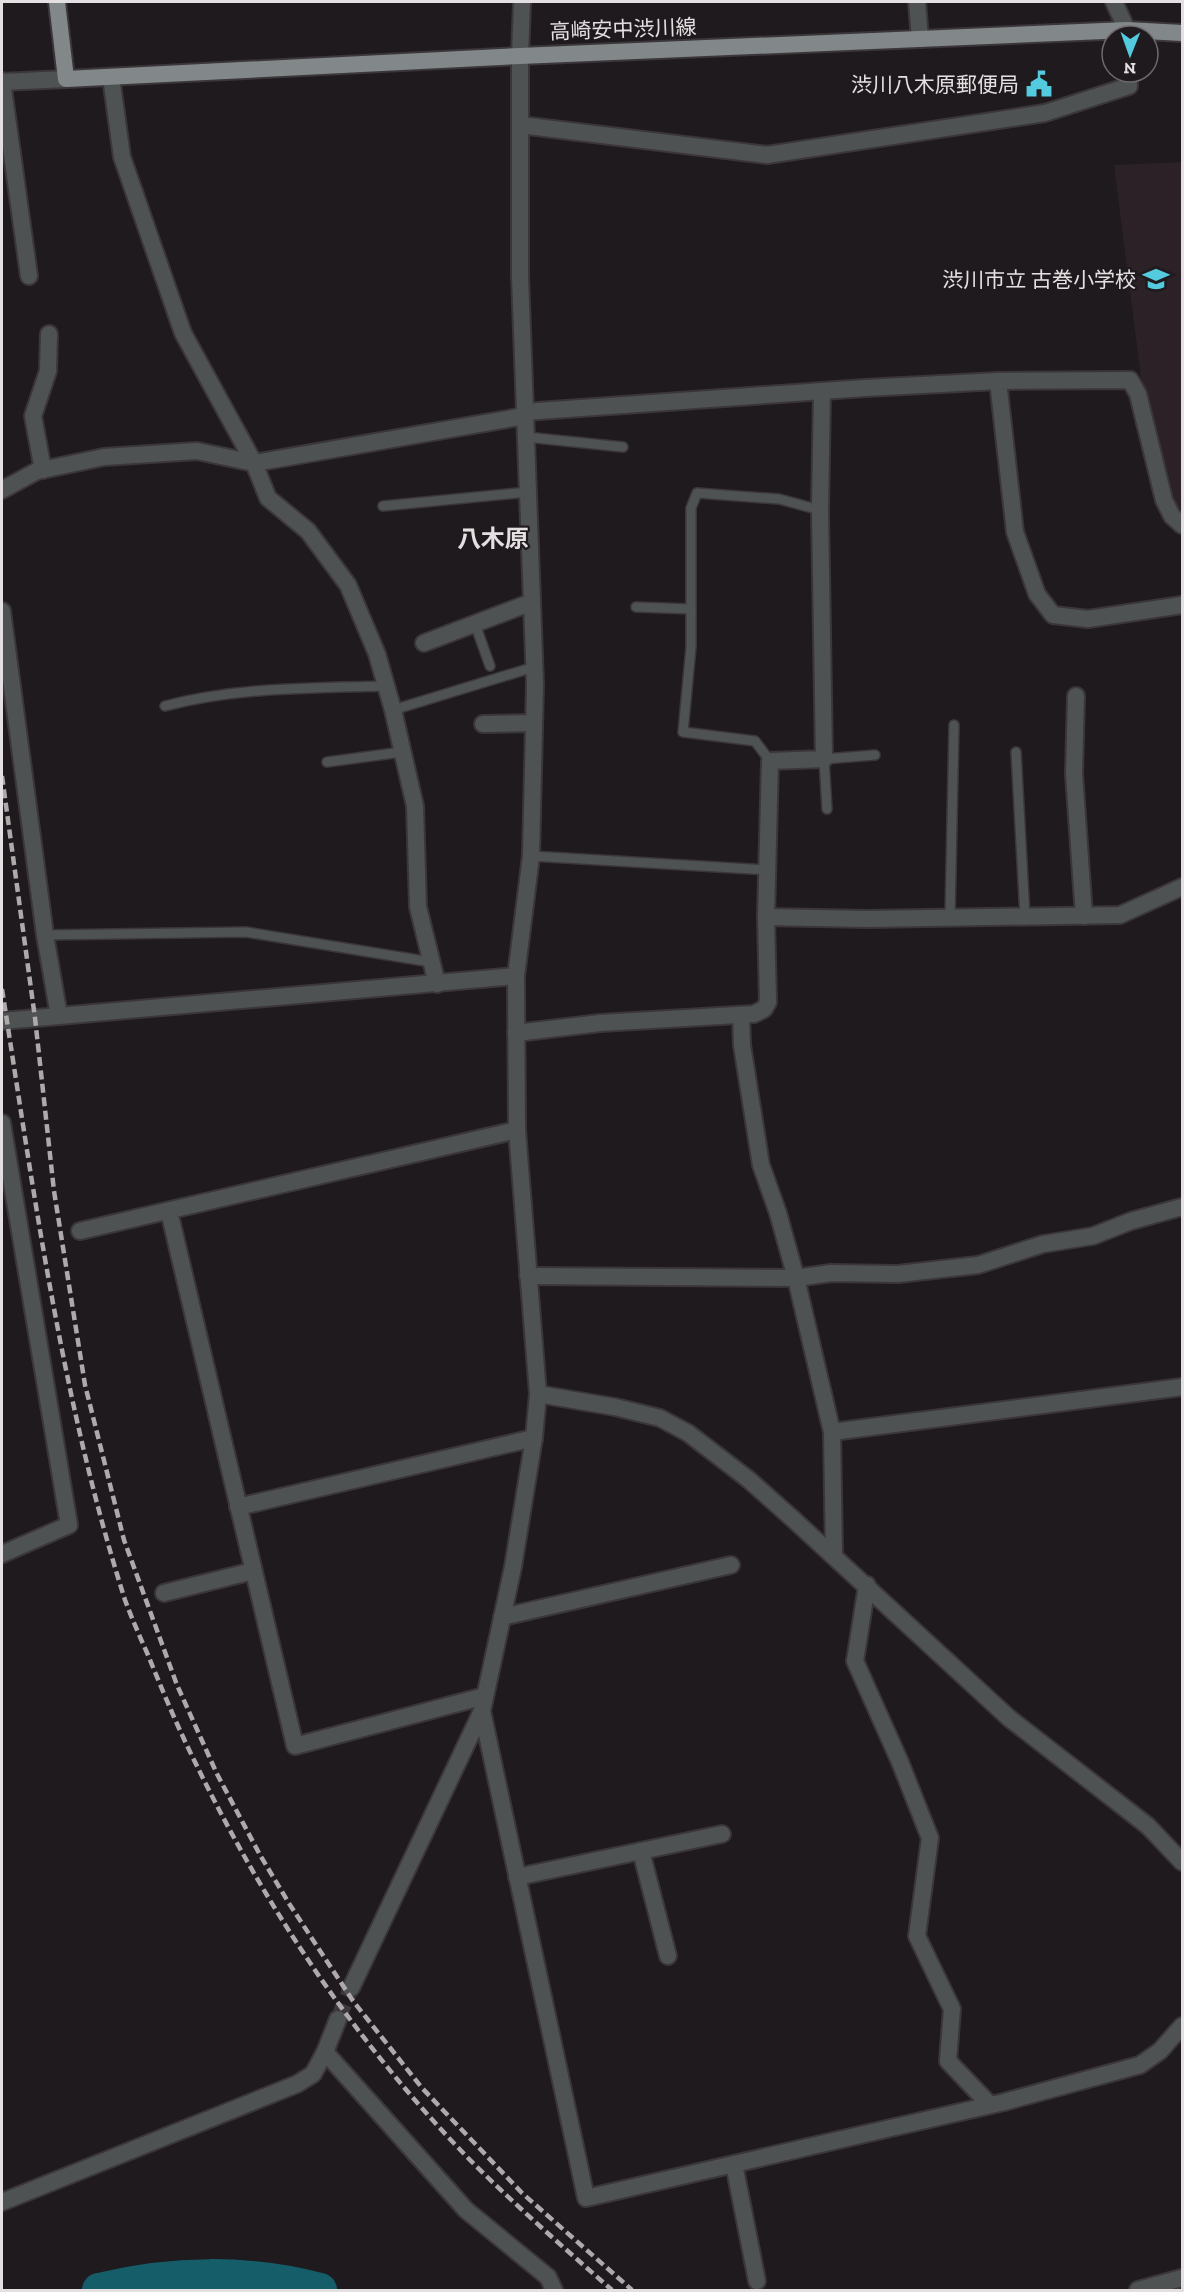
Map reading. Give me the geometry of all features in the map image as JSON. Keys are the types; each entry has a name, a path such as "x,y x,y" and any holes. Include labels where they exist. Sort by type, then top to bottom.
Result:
{"main road":[{"path":"57,2 66,79"},
{"name":"高崎安中渋川線","path":"1160,33 1182,33"},
{"name":"高崎安中渋川線","path":"66,79 520,56 1100,34"}],"street":[{"path":"351,1988 483,1704 513,1567 534,1438 538,1394 517,1130 516,976 531,856 534,723 520,276 522,2"},
{"path":"917,2 920,39"},
{"path":"1114,2 1123,24"},
{"path":"111,77 122,157 183,333 254,463 268,498 308,531 348,585 377,654 393,710 414,806 418,907 437,984"},
{"path":"29,276 2,81 66,79"},
{"path":"520,125 767,155 1045,113 1129,86 1129,84"},
{"path":"43,470 33,416 48,371 49,334"},
{"path":"2,490 36,471 104,457 197,451 254,463 525,414 999,381 1130,380 1138,394 1164,500 1172,516 1182,527"},
{"path":"999,381 1015,532 1037,594 1053,615 1088,619 1182,605"},
{"path":"516,1034 600,1023 754,1014 764,1010 768,1002 766,917 770,761 824,759 820,510 822,392"},
{"path":"424,643 532,602"},
{"path":"2,611 58,1016"},
{"path":"1076,696 1074,774 1084,916"},
{"path":"483,724 534,723"},
{"path":"766,917 950,918 1120,915 1182,887"},
{"path":"2,1022 516,976"},
{"path":"741,1015 742,1045 761,1165 796,1278 832,1432 834,1555"},
{"path":"2,1123 69,1525 2,1554"},
{"path":"80,1231 517,1130"},
{"path":"528,1275 796,1278 831,1273 898,1274 978,1265 1043,1244 1094,1236 1131,1221 1182,1207"},
{"path":"169,1211 295,1746 483,1704"},
{"path":"832,1432 1182,1388"},
{"path":"538,1394 615,1407 660,1418 678,1428 748,1479 834,1555 1009,1718 1148,1826 1182,1862"},
{"path":"238,1507 534,1438"},
{"path":"502,1617 731,1566"},
{"path":"164,1593 253,1570"},
{"path":"867,1586 855,1661 900,1762 930,1838 917,1936 952,2009 948,2061 990,2106"},
{"path":"483,1704 517,1877 586,2198 990,2106 1140,2065 1160,2052 1182,2026"},
{"path":"517,1877 722,1834"},
{"path":"641,1851 668,1956"},
{"path":"2,2202 297,2084 313,2074 325,2052 338,2019"},
{"path":"325,2052 466,2210 548,2277 554,2290"},
{"path":"734,2164 757,2281"},
{"path":"1138,2290 1182,2278"}],"lane":[{"path":"526,437 623,447"},
{"path":"383,506 528,492"},
{"path":"770,761 754,741 683,732 691,647 691,508 697,493 779,499 820,510"},
{"path":"636,606 691,609"},
{"path":"475,624 490,666"},
{"path":"393,710 534,667"},
{"path":"165,706 202,697 276,689 386,686"},
{"path":"950,918 954,725"},
{"path":"327,762 402,752"},
{"path":"1016,752 1025,917"},
{"path":"827,809 824,759 875,755"},
{"path":"531,856 768,870"},
{"path":"45,935 246,932 431,962"}],"shaded area":[{"name":"渋川市立 古巻小学校","path":"1182,162 1182,516 1169,498 1143,393 1114,165"}],"waterway":[{"path":"99,2290 154,2280 210,2276 266,2279 320,2290"}],"tunnel":[{"path":"338,2019 351,1988"}],"railway":[{"path":"2,776 35,1018 54,1191 85,1385 124,1540 177,1685 217,1774 260,1855 353,2001 422,2088 522,2193 632,2290"},
{"path":"2,989 38,1220 84,1450 125,1600 183,1737 223,1818 253,1871 284,1923 352,2022 428,2115 470,2160 612,2290"}],"place":[{"name":"渋川八木原郵便局","path":"1039,84"},
{"name":"渋川市立 古巻小学校","path":"1156,279"}],"district":[{"name":"八木原","path":"493,538"}]}
